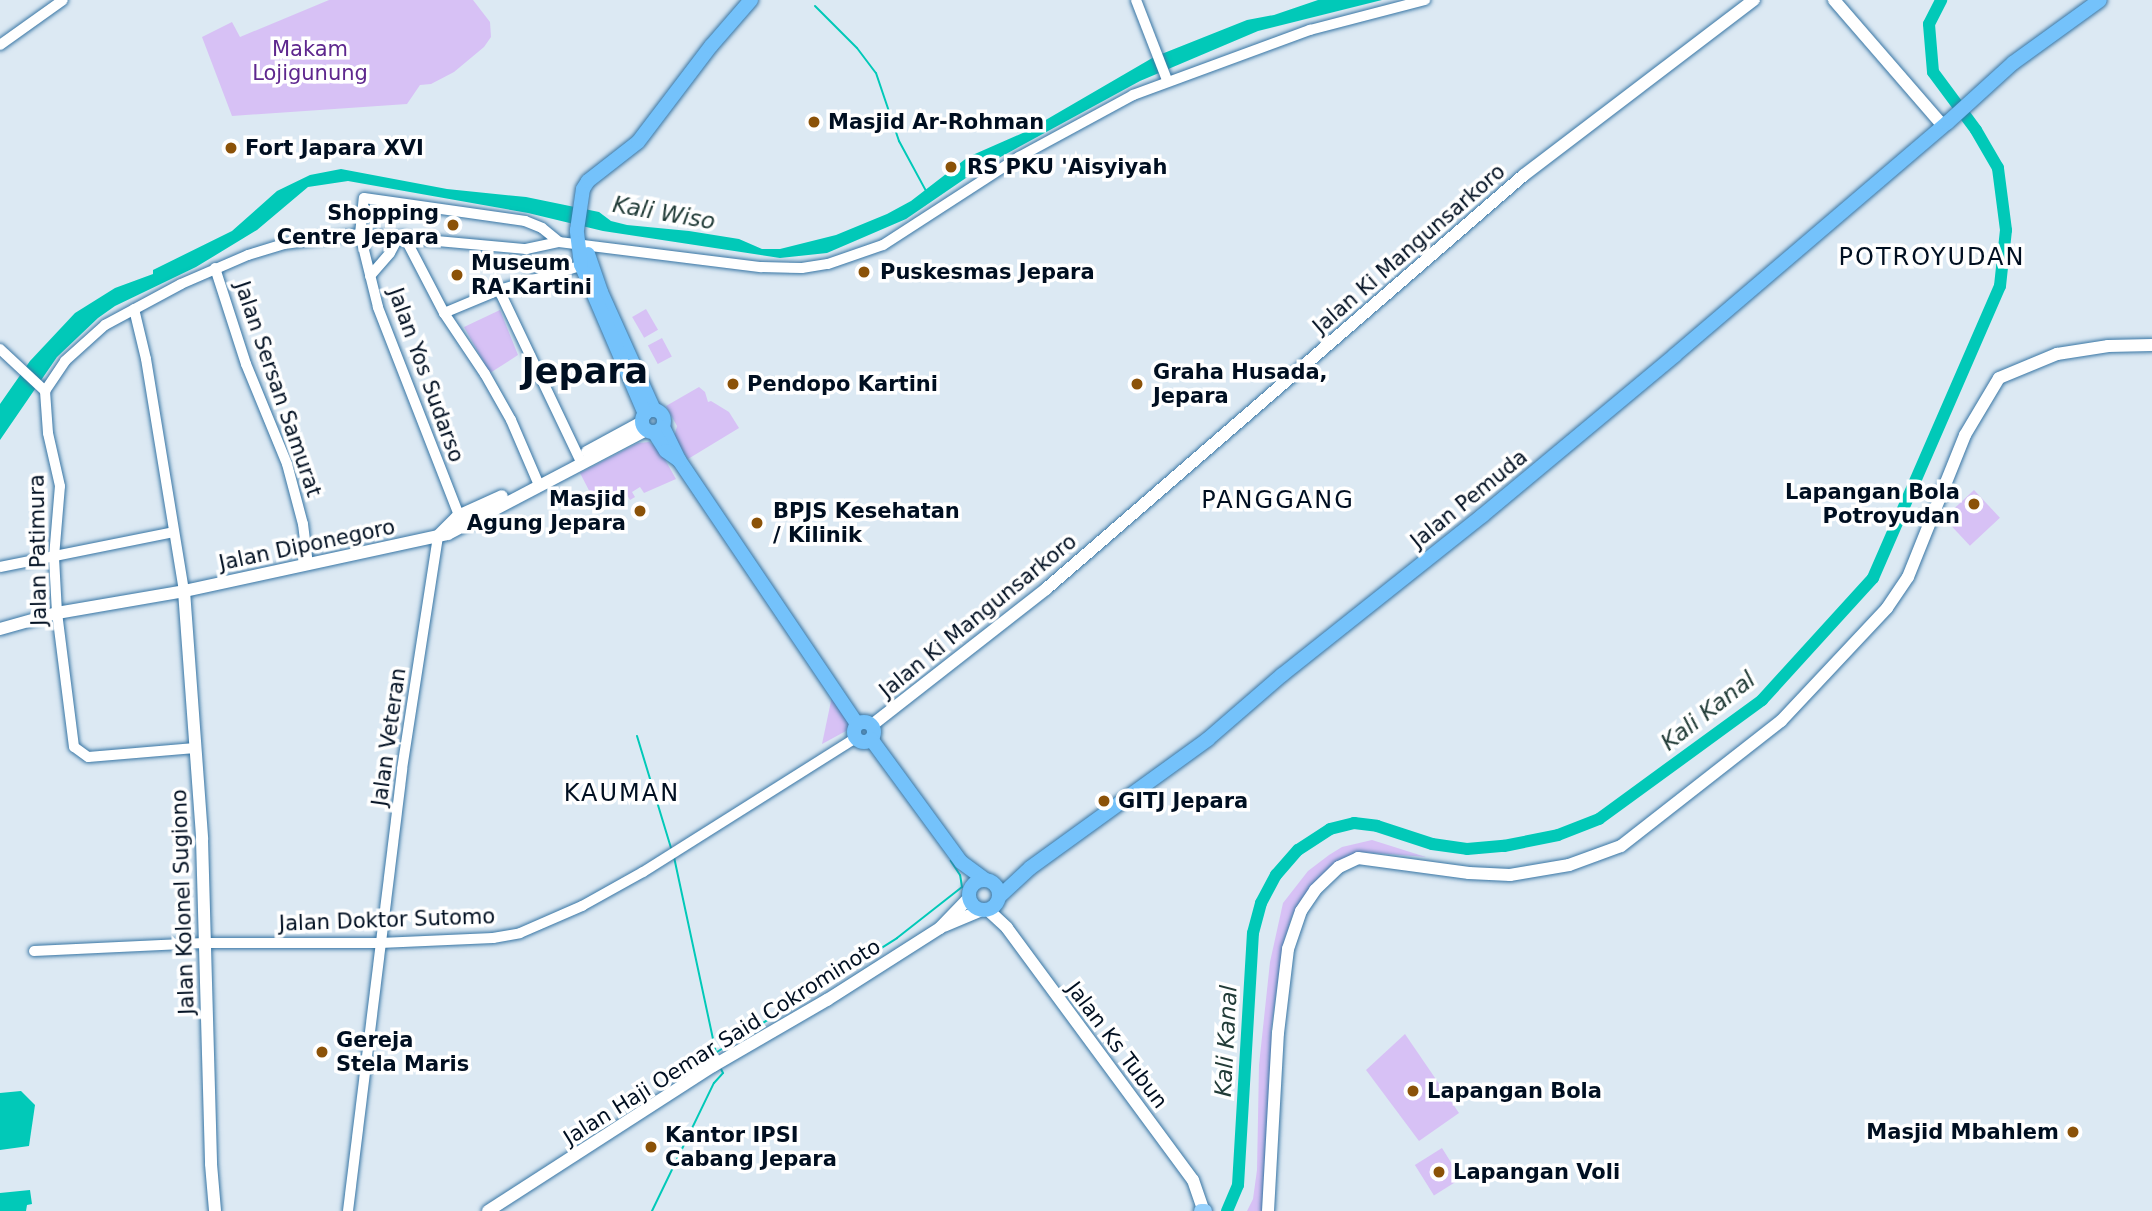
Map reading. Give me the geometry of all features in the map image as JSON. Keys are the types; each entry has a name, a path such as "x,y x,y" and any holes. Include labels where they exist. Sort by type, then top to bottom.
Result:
{"highway":[{"path":"751,0 711,46 638,142 605,169 586,197 582,230 585,264 651,423 680,460 864,732 961,862 991,897"},
{"name":"Jalan Pemuda","path":"969,895 975,883 991,897 1208,739 1282,675 1492,508 1982,93 2013,63 2100,0"},
{"path":"961,862 969,895 991,897"}],"main road":[{"name":"Jalan Ki Mangunsarkoro","path":"864,732 1046,589 1524,175 1754,0"},
{"path":"1834,0 1948,122"},
{"path":"1268,1211 1278,1033 1288,949 1301,911 1322,883 1339,867 1358,858 1469,873 1510,875 1569,865 1621,846 1781,721 1892,602 1908,577 1965,435 1999,378 2057,354 2108,346 2152,345"},
{"path":"438,536 461,521 651,423"},
{"name":"Jalan Diponegoro","path":"0,629 57,613 184,591 438,536"},
{"name":"Jalan Kolonel Sugiono","path":"184,591 195,748 210,1152 215,1211"},
{"name":"Jalan Haji Oemar Said Cokrominoto","path":"488,1211 713,1066 827,1000 940,928 969,895"},
{"path":"940,928 991,897"},
{"name":"Jalan Ks Tubun","path":"991,897 1007,928 1192,1180 1203,1210"}],"street":[{"path":"0,46 62,0"},
{"path":"1136,0 1165,76"},
{"path":"0,349 42,389 77,347 105,325 215,268 284,244 360,234 526,249 559,242 761,267 802,268 835,262 883,245 1029,151 1165,76 1310,30 1425,0"},
{"name":"Jalan Yos Sudarso","path":"461,521 378,307 360,234 364,198 525,221 542,228 559,242"},
{"path":"370,276 402,236"},
{"path":"402,236 444,313 485,374 511,420 538,482"},
{"path":"444,313 499,290 585,264"},
{"name":"Jalan Sersan Samurat","path":"215,268 246,364 287,464 303,524 308,565"},
{"path":"499,290 581,460"},
{"path":"134,309 146,359 184,591"},
{"name":"Jalan Patimura","path":"42,389 61,493 54,557 57,613 76,751 88,757 195,748"},
{"path":"0,567 173,532"},
{"name":"Jalan Veteran","path":"348,1211 404,750 436,563 438,536"},
{"name":"Jalan Doktor Sutomo","path":"34,951 204,943 380,943 493,938 520,933 582,906 682,848 864,732"}],"green space":[{"name":"Makam Lojigunung","path":"329,0 473,0 490,22 491,37 484,47 454,72 431,84 420,85 407,104 232,116 202,37 232,22 240,37"},
{"path":"646,309 658,330 644,338 632,317"},
{"path":"500,310 518,355 490,373 464,327"},
{"path":"662,338 672,357 658,364 648,346"},
{"path":"699,387 705,392 708,402 711,401 729,412 739,428 688,459 674,437 677,426 666,406"},
{"path":"649,442 659,449 676,479 644,493 640,487 632,492 635,497 630,500 623,488 595,502 580,473 638,443"},
{"name":"Lapangan Bola Potroyudan","path":"1974,490 2000,518 1970,546 1944,518"},
{"path":"835,682 854,713 846,731 822,744"},
{"path":"1372,840 1426,857 1361,852 1314,884 1292,916 1283,945 1271,1030 1273,1062 1262,1211 1247,1211 1253,1199 1257,1170 1259,1065 1270,962 1283,903 1308,871 1329,855 1342,847"},
{"name":"Lapangan Bola","path":"1405,1034 1459,1113 1419,1141 1366,1070"},
{"name":"Lapangan Voli","path":"1442,1148 1461,1179 1434,1195 1415,1165"}],"shaded area":[{"path":"1318,0 1382,0 1258,31 1140,81 982,167 906,219 827,253 780,258 603,231 528,213 348,181 308,187 257,230 196,267 115,306 98,318 57,357 0,440 0,404 30,361 75,313 115,288 153,274 153,270 232,231 277,191 310,175 341,169 447,189 526,197 599,212 611,221 627,225 689,231 739,239 762,249 780,249 836,235 887,214 911,201 968,157 1025,132 1154,57 1247,20 1274,15"},
{"path":"21,1091 35,1105 29,1146 0,1150 0,1093"},
{"path":"30,1190 32,1204 27,1205 26,1211 0,1211 0,1193"}],"waterway":[{"name":"Kali Kanal","path":"1227,1211 1238,1185 1253,933 1261,903 1276,875 1298,850 1330,829 1354,823 1377,826 1432,844 1467,849 1504,846 1558,835 1599,819 1762,700 1873,578 2000,286 2006,230 1998,168 1976,130 1933,72 1929,24 1941,0"},
{"path":"815,6 857,48 876,73 899,141 926,191"},
{"path":"637,736 671,848"},
{"path":"674,857 717,1057"},
{"path":"717,1052 897,938 962,887 960,875 951,861"},
{"path":"652,1211 714,1083 723,1073 721,1069"}],"place":[{"name":"Masjid Ar-Rohman","path":"814,122"},
{"name":"Fort Japara XVI","path":"231,148"},
{"name":"RS PKU 'Aisyiyah","path":"951,167"},
{"name":"Shopping Centre Jepara","path":"453,225"},
{"name":"Puskesmas Jepara","path":"864,272"},
{"name":"Museum RA.Kartini","path":"457,275"},
{"name":"Pendopo Kartini","path":"733,384"},
{"name":"Graha Husada, Jepara","path":"1137,384"},
{"name":"Lapangan Bola Potroyudan","path":"1974,504"},
{"name":"Masjid Agung Jepara","path":"640,511"},
{"name":"BPJS Kesehatan / Kilinik","path":"757,523"},
{"name":"GITJ Jepara","path":"1104,801"},
{"name":"Gereja Stela Maris","path":"322,1052"},
{"name":"Lapangan Bola","path":"1413,1091"},
{"name":"Masjid Mbahlem","path":"2073,1132"},
{"name":"Kantor IPSI Cabang Jepara","path":"651,1147"},
{"name":"Lapangan Voli","path":"1439,1172"}],"district":[{"name":"POTROYUDAN","path":"1932,258"},
{"name":"Jepara","path":"585,371"},
{"name":"PANGGANG","path":"1278,501"},
{"name":"KAUMAN","path":"622,794"}],"water label":[{"name":"Kali Wiso","path":"664,213"}]}
